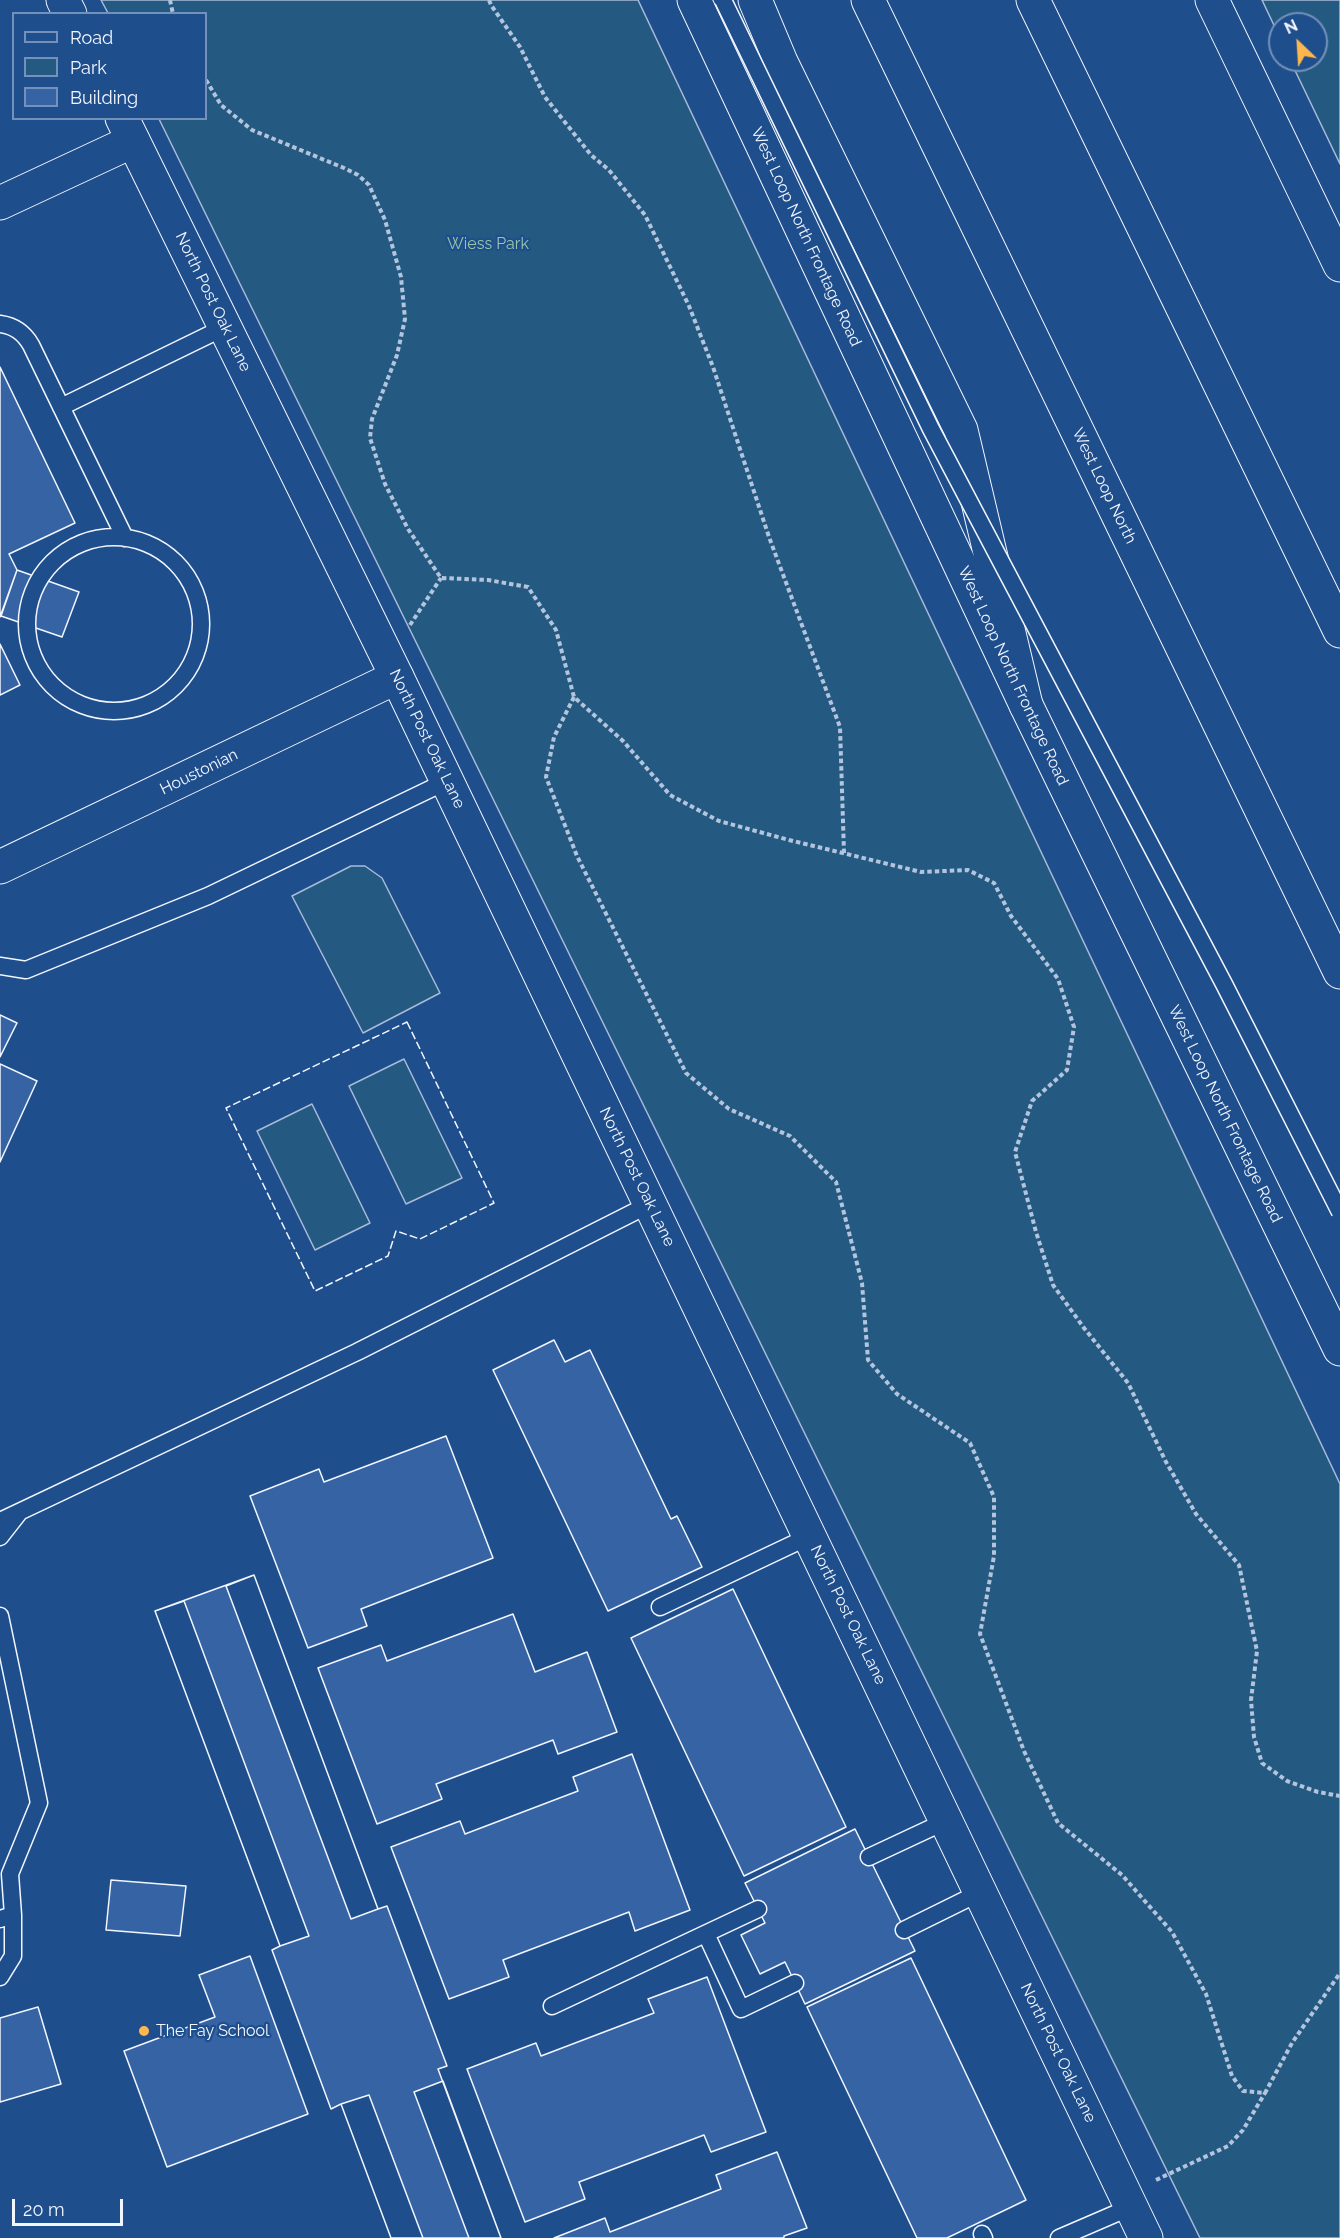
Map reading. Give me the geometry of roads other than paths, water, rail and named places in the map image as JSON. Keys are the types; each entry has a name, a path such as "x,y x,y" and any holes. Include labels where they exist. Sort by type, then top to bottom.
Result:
{"main road":[{"name":"West Loop North Frontage Road","path":"694,0 1026,705 1340,1349"},
{"path":"756,0 781,62 961,429 1026,705"},
{"name":"West Loop North","path":"868,0 1340,972"},
{"path":"1033,0 1340,631"},
{"path":"1212,0 1340,265"},
{"path":"0,203 128,130"},
{"name":"North Post Oak Lane","path":"128,130 393,667 1146,2238"},
{"name":"Houstonian","path":"0,867 393,667"}],"lane":[{"path":"723,0 931,429 1224,984 1340,1212"},
{"path":"0,324 12,326 27,337 125,538 150,545 172,559 189,579 199,603 201,629 196,655 183,677 164,695 141,707 116,712 90,708 66,698 46,680 33,658 27,624 28,607 37,582 53,562 74,547 99,538 125,538"},
{"path":"61,407 225,327"},
{"path":"0,966 26,970 208,896 447,781"},
{"path":"0,1521 357,1352 650,1204"},
{"path":"0,1537 21,1511"},
{"path":"660,1607 810,1536"},
{"path":"0,1616 39,1803 10,1874 7,1917 13,1956 0,1977"},
{"path":"869,1857 946,1821"},
{"path":"904,1930 981,1892"},
{"path":"552,2006 758,1909"},
{"path":"706,1934 741,2009 795,1983"},
{"path":"1059,2238 1128,2200"}],"place":[{"name":"The Fay School","path":"144,2031"}],"park label":[{"name":"Wiess Park","path":"488,244"}]}
